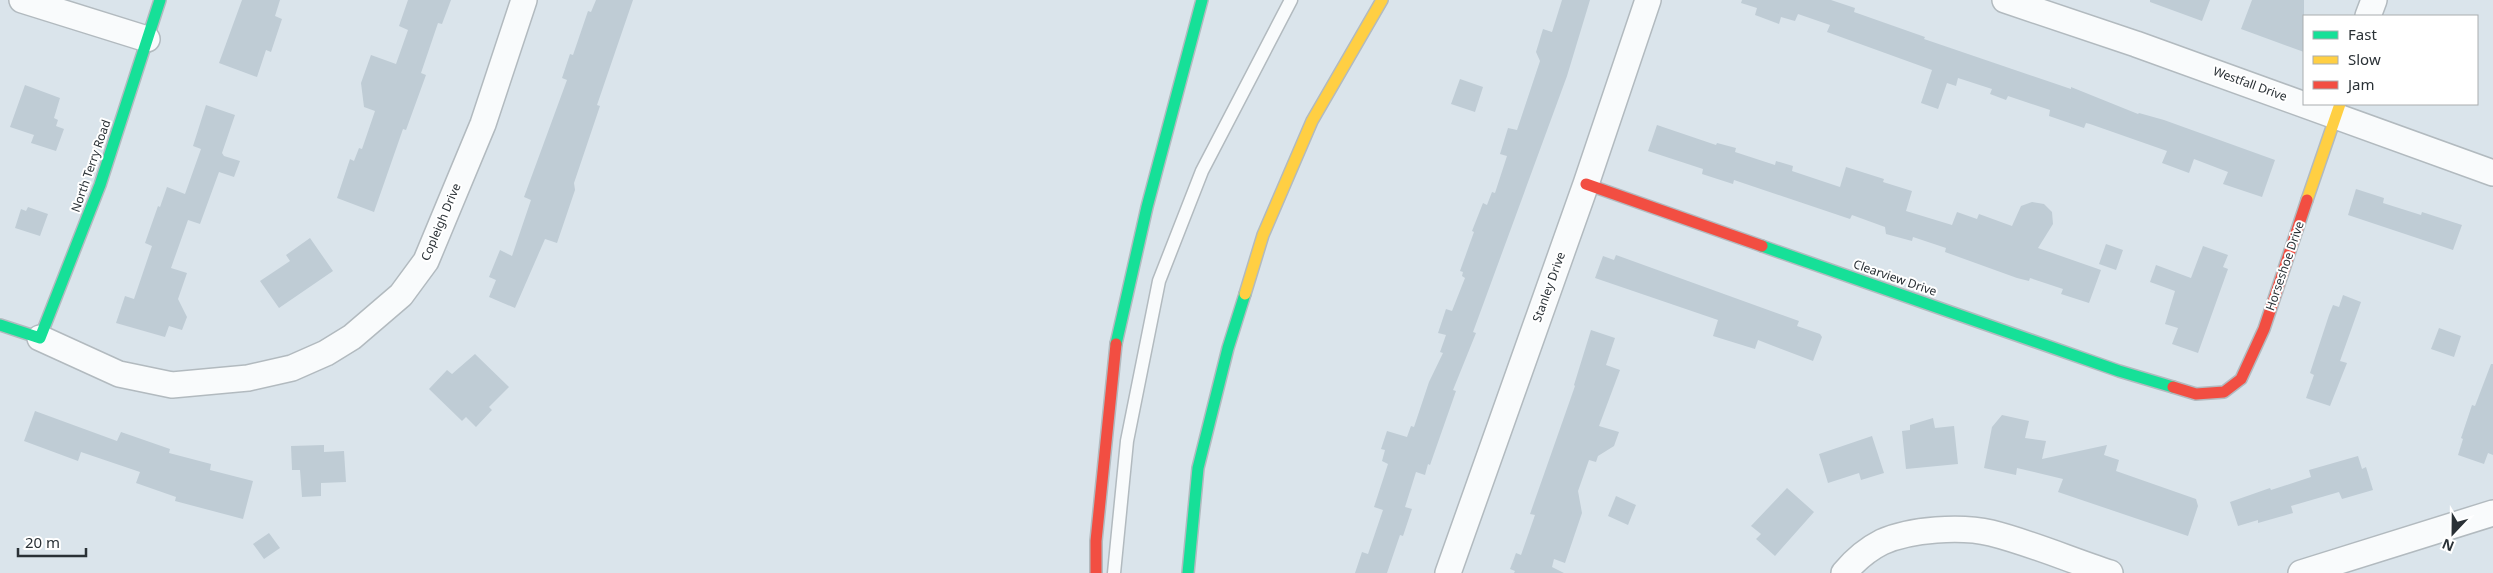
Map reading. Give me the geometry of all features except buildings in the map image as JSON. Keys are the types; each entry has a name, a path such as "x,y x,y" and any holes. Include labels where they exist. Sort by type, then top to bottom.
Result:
{"main road":[{"name":"North Terry Road","path":"40,338 100,185 160,0"},
{"path":"1096,573 1096,541 1116,342 1147,207 1202,0"},
{"path":"1188,573 1198,468 1228,348 1263,235 1314,118 1382,0"},
{"name":"Horseshoe Drive","path":"2196,394 2224,392 2241,379 2264,329 2338,110"},
{"name":"Clearview Drive","path":"1586,184 2119,371 2196,394"},
{"path":"0,325 40,338"}],"street":[{"path":"22,0 147,40"},
{"name":"Copleigh Drive","path":"40,338 119,374 172,384 248,378 292,368 326,353 352,337 401,295 426,261 483,124 524,0"},
{"name":"Stanley Drive","path":"1448,573 1586,184 1648,0"},
{"name":"Westfall Drive","path":"2005,0 2303,98"},
{"path":"2368,15 2374,0"},
{"name":"Westfall Drive","path":"2323,105 2493,173"},
{"path":"2301,573 2493,513"},
{"path":"1844,573 1855,560 1882,542 1911,533 1966,529 1991,533 2110,573"}],"lane":[{"path":"1114,573 1127,441 1159,281 1202,171 1291,0"},
{"path":"1314,118 1373,0"}],"traffic: fast":[{"path":"0,325 40,338 100,185 160,0"},
{"path":"1116,344 1147,207 1202,0"},
{"path":"1762,246 2119,371 2173,387"},
{"path":"1188,573 1198,468 1228,348 1245,294"}],"traffic: slow":[{"path":"1245,294 1263,235 1312,121 1382,0"},
{"path":"2307,200 2340,105"}],"traffic: jam":[{"path":"1586,184 1762,246"},
{"path":"2173,387 2196,394 2224,392 2241,379 2264,329 2307,200"},
{"path":"1096,573 1096,541 1116,344"}]}
